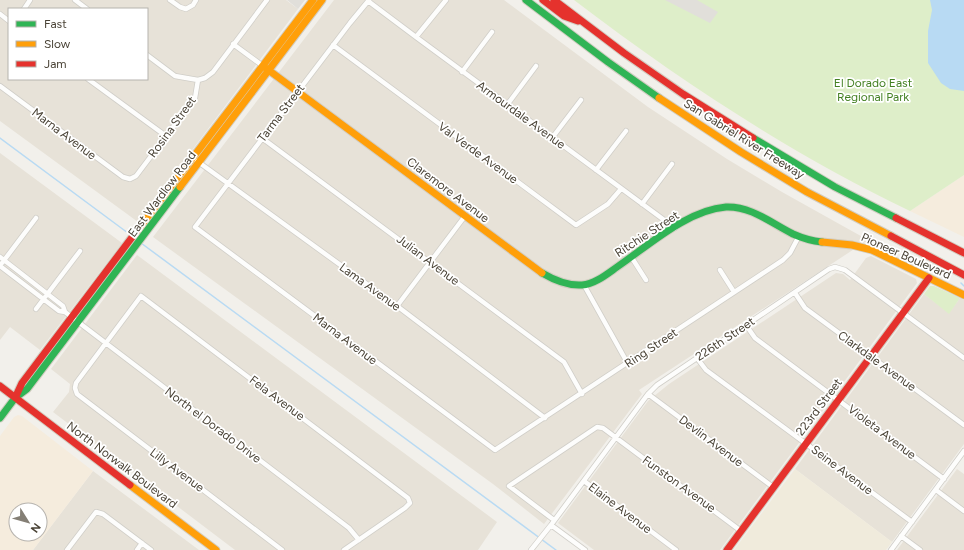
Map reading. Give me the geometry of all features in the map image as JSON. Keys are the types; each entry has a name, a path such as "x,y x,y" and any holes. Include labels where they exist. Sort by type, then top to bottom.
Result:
{"main road":[{"name":"East Wardlow Road","path":"15,398 27,389 200,163 313,0"},
{"name":"East Wardlow Road","path":"0,418 15,398 22,383 193,158 322,0"},
{"name":"San Gabriel River Freeway","path":"526,0 608,62 676,110 741,152 807,192 964,275"},
{"path":"543,0 564,16 584,23"},
{"name":"San Gabriel River Freeway","path":"554,0 624,53 684,94 763,144 834,187 964,253"},
{"name":"Claremore Avenue","path":"266,68 546,276 570,284 584,284"},
{"name":"Ritchie Street","path":"584,284 604,276 675,228 703,212 725,207"},
{"name":"Pioneer Boulevard","path":"725,207 743,209 755,213 799,236 818,242 831,244 852,244 869,249 964,295"},
{"name":"223rd Street","path":"727,550 929,278"},
{"name":"North Norwalk Boulevard","path":"0,386 211,549"}],"street":[{"path":"75,0 86,8"},
{"path":"170,0 186,9 196,0"},
{"name":"Rosina Street","path":"130,179 136,176 195,98 198,80 205,78 213,72 267,0"},
{"name":"Armourdale Avenue","path":"369,0 462,72 675,228"},
{"name":"Tarma Street","path":"195,227 369,0"},
{"path":"416,37 446,0"},
{"path":"0,14 8,20"},
{"path":"462,72 492,32"},
{"name":"Claremore Avenue","path":"233,44 266,68"},
{"name":"Val Verde Avenue","path":"333,45 451,134 576,225 608,204 622,189"},
{"path":"148,56 175,76 198,80"},
{"path":"507,105 536,66"},
{"path":"89,80 166,136"},
{"name":"Marna Avenue","path":"0,86 123,177 130,179"},
{"path":"552,138 581,100"},
{"path":"596,170 626,131"},
{"name":"Julian Avenue","path":"262,138 564,362 582,394"},
{"name":"Lama Avenue","path":"193,158 397,306 545,418"},
{"path":"642,204 672,164"},
{"path":"397,306 465,216"},
{"path":"0,265 2,259 36,218"},
{"name":"Marna Avenue","path":"195,227 495,450"},
{"name":"Ring Street","path":"495,450 628,364 783,260 790,253 799,236"},
{"path":"36,308 80,251"},
{"path":"632,258 646,280"},
{"name":"North el Dorado Drive","path":"2,259 63,306 65,312"},
{"name":"North el Dorado Drive","path":"0,265 59,311 65,312 72,317 349,528 359,540"},
{"name":"226th Street","path":"531,550 648,394 664,379 835,267 845,270 964,358"},
{"path":"720,270 734,292"},
{"path":"24,284 28,279"},
{"path":"584,284 628,364"},
{"name":"Clarkdale Avenue","path":"795,293 805,308 964,425"},
{"name":"Fela Avenue","path":"106,343 141,296 408,498 410,502 405,508 359,540"},
{"name":"Violeta Avenue","path":"746,325 755,338 944,478"},
{"name":"Lilly Avenue","path":"106,343 76,383 75,388 77,394 282,550"},
{"name":"Seine Avenue","path":"697,358 706,370 912,522"},
{"name":"Devlin Avenue","path":"648,394 773,487"},
{"name":"Funston Avenue","path":"554,520 508,486 597,427 602,428 616,438 741,531"},
{"path":"891,550 964,451"},
{"name":"Elaine Avenue","path":"584,481 676,550"},
{"path":"936,490 964,511"},
{"path":"68,550 96,512 103,514 151,550"},
{"path":"551,525 586,550"},
{"path":"901,536 920,550"},
{"path":"344,550 359,540"},
{"path":"137,550 142,543"}],"shaded area":[{"path":"0,0 286,0 298,9 138,222 0,121"},
{"path":"287,0 305,0 298,9"},
{"path":"334,0 504,0 648,107 727,159 782,192 868,240 639,390 642,394 544,524 493,484 153,237"},
{"path":"665,0 697,0 718,12 710,23"},
{"path":"0,153 122,243 40,350 10,327 0,340"},
{"path":"964,175 964,237 910,211"},
{"path":"137,255 497,522 478,550 235,550 53,412 69,392 70,384 51,369"},
{"path":"871,256 916,279 917,283 720,550 594,550 558,523 648,401 669,384 836,273 843,274 850,280 866,258"},
{"path":"924,294 949,313 960,298 964,300 964,444 892,542 795,469"},
{"path":"18,415 22,416 93,471 48,530 48,502 8,502 8,542 39,542 33,550 0,550 0,436 14,417"},
{"path":"795,469 892,542 886,550 734,550"},
{"path":"957,469 964,474 964,550 897,550"},
{"path":"93,471 199,550 33,550 39,542 48,542 48,530"}],"green space":[{"name":"El Dorado East Regional Park","path":"574,0 964,0 964,175 910,211 822,165 737,114 654,59"},
{"path":"930,286 934,286 960,298 949,314 924,294"}],"water":[{"path":"930,0 964,0 964,91 950,89 941,83 928,63 928,31 932,10"}],"waterway":[{"path":"0,138 132,236"},
{"path":"141,243 556,550"},
{"path":"961,283 964,286"}],"traffic: fast":[{"path":"526,0 608,62 659,98"},
{"path":"753,138 835,187 896,218"},
{"path":"15,398 27,389 180,187"},
{"path":"542,273 556,280 572,285 592,283 605,276 668,230 697,215 726,207 744,209 761,216 793,234 822,242"},
{"path":"0,418 15,398"}],"traffic: slow":[{"path":"136,232 313,0"},
{"path":"180,187 322,0"},
{"path":"263,66 542,273"},
{"path":"659,98 741,152 807,192 891,236"},
{"path":"822,242 852,245 872,250 964,295"},
{"path":"130,485 216,550"}],"traffic: jam":[{"path":"543,0 564,16 578,21"},
{"path":"554,0 624,53 683,94 753,138"},
{"path":"896,218 964,253"},
{"path":"16,396 22,383 136,232"},
{"path":"891,236 964,275"},
{"path":"727,550 929,278"},
{"path":"0,386 130,485"}]}
